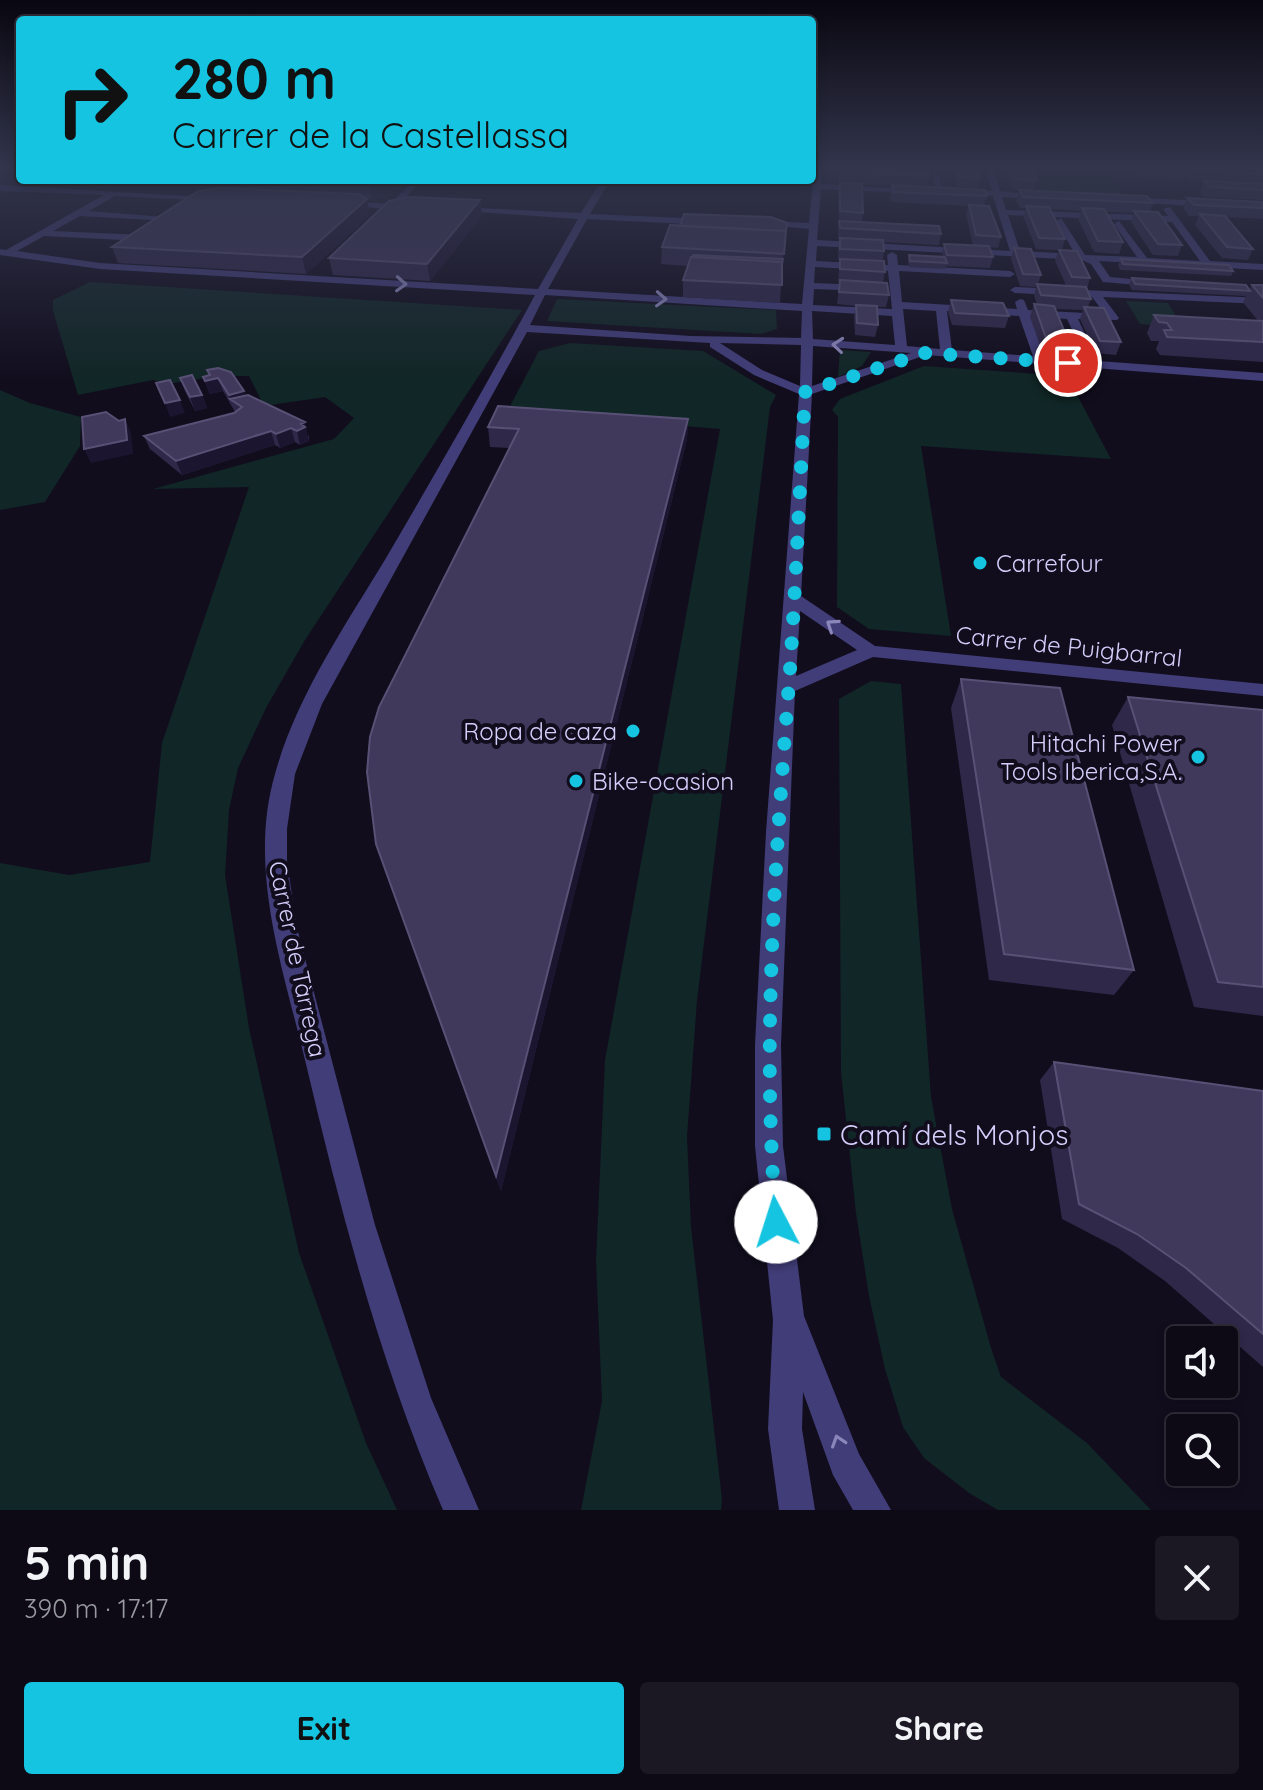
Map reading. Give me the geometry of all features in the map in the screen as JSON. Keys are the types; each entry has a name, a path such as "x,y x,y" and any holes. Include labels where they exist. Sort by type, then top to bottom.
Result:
{"street":[{"path":"3,252 29,239"},
{"path":"100,266 141,239"},
{"name":"Carrer de Tàrrega","path":"461,1510 408,1385 356,1215 294,961 278,880 275,830 289,758 316,694 544,293 571,239"},
{"path":"797,1510 785,1429 789,1320 776,1222 768,1099 777,832 813,239"},
{"path":"1011,239 1016,254"},
{"path":"1072,239 1082,257 1095,262 1107,280 1148,283"},
{"path":"1130,239 1144,260"},
{"path":"1190,239 1207,264"},
{"path":"813,243 1263,267"},
{"path":"891,247 901,349"},
{"path":"3,252 100,266 544,293 807,308 941,308 1113,318 1095,294"},
{"path":"1002,253 1041,361"},
{"path":"318,279 335,263"},
{"path":"811,264 1010,274"},
{"path":"1247,266 1261,285"},
{"path":"1199,286 1261,285"},
{"path":"809,286 895,290"},
{"path":"1015,290 1263,301"},
{"path":"941,308 947,355"},
{"path":"1071,315 1094,365"},
{"path":"524,328 691,339 807,342 1263,377"},
{"path":"691,339 736,354 751,368 805,392 924,353"},
{"path":"736,354 741,347 760,342"},
{"path":"868,348 878,353 880,361 875,370"},
{"name":"Carrer de Puigbarral","path":"793,599 871,651 1263,690"},
{"name":"Carrer de Puigbarral","path":"788,687 871,651"},
{"path":"789,1320 831,1420 845,1463 873,1510"}],"green space":[{"path":"90,282 522,310 305,640 266,708 238,768 229,810 225,875 249,1028 299,1253 366,1443 397,1510 0,1510 0,863 69,875 150,862 162,743 249,487 153,489 334,439 354,418 325,397 264,406 249,376 219,376 167,384 153,380 78,395 53,311 53,300"},
{"path":"557,299 776,310 777,329 761,334 547,321"},
{"path":"1126,301 1168,303 1183,327 1140,324"},
{"path":"570,343 703,351 776,395 770,407 697,1000 687,1137 691,1227 721,1510 581,1510 602,1401 596,1261 605,1060 720,429 507,412 539,351"},
{"path":"840,350 871,352 862,366 838,377"},
{"path":"924,366 1067,376 1111,459 921,446 951,636 869,629 837,607 838,417 832,410 840,399"},
{"path":"0,390 30,403 81,417 80,446 45,502 0,510"},
{"path":"871,681 901,684 931,1097 952,1209 991,1348 1001,1377 1087,1443 1151,1510 998,1510 969,1493 924,1458 903,1427 885,1369 869,1296 856,1213 841,1072 839,699"}],"building":[{"path":"124,239 322,239 302,257 112,247"},
{"path":"349,239 447,239 427,264 329,258"},
{"path":"665,239 785,239 784,254 662,247"},
{"path":"840,239 872,239 883,240 884,251 840,249"},
{"path":"1122,239 1123,242 1098,241"},
{"path":"1155,239 1178,239 1182,245 1158,244"},
{"path":"1221,239 1245,239 1253,249 1227,247"},
{"path":"944,244 989,246 993,257 947,255"},
{"path":"1014,248 1031,249 1041,275 1023,274"},
{"path":"1059,250 1077,251 1090,278 1072,277"},
{"path":"693,255 783,259 782,264"},
{"path":"909,255 945,257 947,263 910,261"},
{"path":"691,257 782,262 782,285 683,280"},
{"path":"840,259 884,261 885,272 840,269"},
{"path":"1121,259 1229,265 1233,271 1123,264"},
{"path":"1132,278 1246,285 1250,291 1135,284"},
{"path":"840,280 887,283 889,295 839,292"},
{"path":"1037,284 1086,287 1091,299 1041,295"},
{"path":"1252,285 1263,285 1263,298"},
{"path":"951,300 1003,303 1009,316 955,313"},
{"path":"1034,304 1054,306 1068,340 1046,338"},
{"path":"856,305 877,306 878,325 857,323"},
{"path":"1084,307 1104,308 1121,342 1100,341"},
{"path":"1154,315 1263,321 1263,342 1167,337 1164,330 1172,330"},
{"path":"218,368 231,372 244,391 229,395 218,378 205,381 203,377 210,375 207,370"},
{"path":"192,375 202,395 190,397 180,378"},
{"path":"170,380 180,400 165,403 156,383"},
{"path":"248,395 305,422 301,424 305,427 276,434 271,431 176,461 144,436 234,413 242,407 230,399"},
{"path":"498,406 688,419 496,1176 376,844 367,772 370,737 379,707 519,429 488,427"},
{"path":"106,412 119,421 125,419 127,440 84,449 82,417"},
{"path":"961,679 1060,688 1134,970 1004,954"},
{"path":"1128,697 1263,710 1263,987 1218,982"},
{"path":"1054,1062 1263,1091 1263,1334 1186,1268 1137,1234 1079,1204"}],"place":[{"name":"Carrefour","path":"980,563"},
{"name":"Ropa de caza","path":"633,731"},
{"name":"Hitachi Power Tools Iberica,S.A.","path":"1198,757"},
{"name":"Bike-ocasion","path":"576,781"},
{"name":"Camí dels Monjos","path":"824,1134"}],"route":[{"path":"776,1222 769,1146 768,1045 777,832 805,392 924,353 1068,363"}]}
